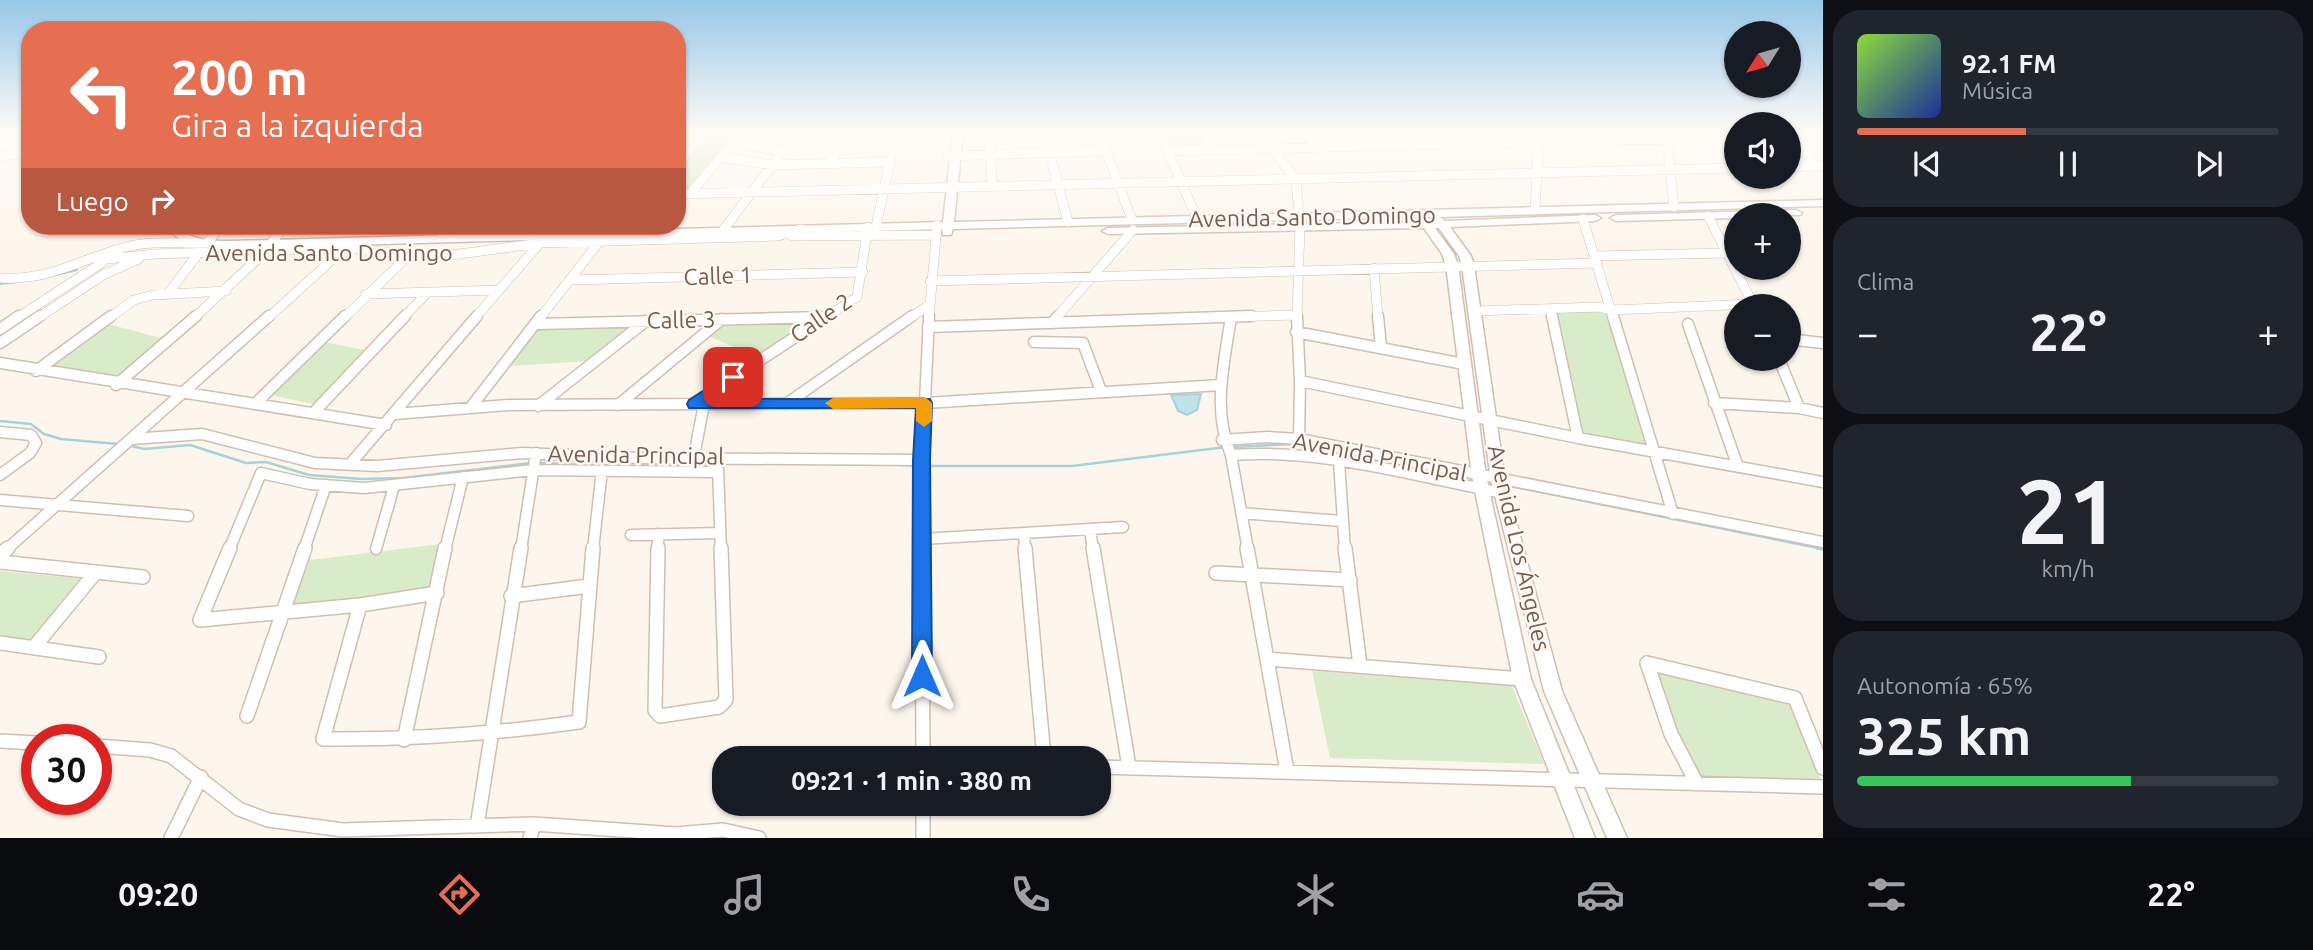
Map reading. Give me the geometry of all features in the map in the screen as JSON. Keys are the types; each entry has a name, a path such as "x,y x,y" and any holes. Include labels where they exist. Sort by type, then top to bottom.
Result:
{"street":[{"path":"690,194 709,171"},
{"path":"719,235 768,171"},
{"name":"Calle 2","path":"699,404 857,297 887,171"},
{"path":"923,746 921,460 930,281 941,230 949,171"},
{"path":"991,171 992,187"},
{"path":"1055,171 1068,222"},
{"path":"1052,323 1133,225 1114,171"},
{"path":"1176,171 1197,218"},
{"path":"1289,171 1298,187 1299,271 1296,332 1300,381 1299,439"},
{"path":"686,194 1620,171"},
{"path":"1669,171 1674,207"},
{"path":"1535,210 1536,173"},
{"name":"Avenida Santo Domingo","path":"1431,220 1535,210 1823,203"},
{"path":"1801,213 1823,212"},
{"name":"Avenida Santo Domingo","path":"349,244 409,255 438,257 540,243 599,242 801,229 941,230 1299,221 1724,215"},
{"path":"1708,216 1724,247"},
{"name":"Avenida Santo Domingo","path":"941,230 1068,222 1133,225 1197,218 1299,221"},
{"path":"1583,219 1672,514"},
{"name":"Avenida Los Ángeles","path":"1431,220 1465,256 1460,265 1464,364 1480,482 1522,679 1585,838"},
{"name":"Avenida Santo Domingo","path":"554,235 778,236 801,229"},
{"path":"778,236 871,230"},
{"name":"Avenida Santo Domingo","path":"181,235 208,243"},
{"path":"208,243 214,235"},
{"path":"116,385 226,291 278,235"},
{"name":"Avenida Santo Domingo","path":"124,247 208,243 269,246 349,244 473,235"},
{"path":"471,407 599,242"},
{"path":"351,463 540,243"},
{"path":"0,555 184,394 349,244"},
{"name":"Avenida Santo Domingo","path":"107,259 155,254 198,254 269,246"},
{"path":"0,329 124,247"},
{"path":"0,278 25,280 47,277 124,247"},
{"path":"930,281 1299,271 1724,253"},
{"path":"0,343 103,275 155,254"},
{"path":"167,295 198,254"},
{"path":"258,401 409,255"},
{"name":"Avenida Los Ángeles","path":"1460,265 1475,311 1500,486 1553,691 1617,838"},
{"path":"1374,268 1381,348"},
{"name":"Calle 1","path":"572,280 863,272"},
{"path":"366,294 499,290"},
{"path":"36,371 125,305 143,297 226,291"},
{"path":"316,410 427,293"},
{"path":"786,404 929,305"},
{"path":"1475,311 1724,306"},
{"path":"1550,309 1577,438"},
{"path":"928,327 1296,315"},
{"name":"Calle 3","path":"537,324 824,317"},
{"path":"1231,317 1221,385 1222,440 1231,455 1287,771"},
{"path":"618,405 722,319"},
{"path":"538,406 646,321"},
{"path":"1688,324 1737,464"},
{"path":"1296,332 1464,364"},
{"path":"1801,340 1823,343"},
{"path":"1034,342 1083,343 1101,391"},
{"path":"0,363 116,385 316,410 386,425"},
{"path":"1784,371 1799,408"},
{"path":"1300,381 1577,438 1737,464 1823,482"},
{"path":"395,414 471,407 925,403 1221,385"},
{"path":"1714,403 1799,408 1823,413"},
{"path":"694,456 699,404"},
{"path":"0,432 31,435 36,443 30,453 0,475"},
{"name":"Avenida Principal","path":"132,439 202,434 315,463 377,466 694,456 921,460"},
{"name":"Avenida Principal","path":"1222,440 1267,437 1299,439 1500,486 1823,542"},
{"name":"Avenida Principal","path":"1231,455 1272,452 1480,482"},
{"path":"659,534 654,710 660,716 719,707 726,700 719,533 719,457"},
{"path":"477,826 535,462"},
{"name":"Avenida Principal","path":"283,612 200,620 261,473 326,485 364,488 463,477 535,462 602,470 718,472"},
{"path":"1339,462 1341,521 1360,665"},
{"path":"360,605 323,739 404,740 491,734 579,722 589,586 602,470"},
{"path":"404,740 463,477"},
{"path":"247,716 326,485"},
{"path":"376,549 394,486"},
{"path":"0,500 188,516"},
{"path":"1241,513 1341,521"},
{"path":"922,539 1124,527"},
{"path":"1090,529 1129,767"},
{"path":"631,535 719,533"},
{"path":"1024,533 1043,746"},
{"path":"0,562 142,577"},
{"path":"34,647 96,572"},
{"path":"1216,573 1350,580"},
{"path":"512,596 589,586"},
{"path":"283,612 360,605 436,593"},
{"path":"0,643 99,657"},
{"path":"1267,659 1522,679"},
{"path":"1697,784 1671,734 1647,663 1795,698 1823,768"},
{"path":"0,741 21,742"},
{"path":"112,747 150,750 171,755 239,809 252,816 342,834 430,833 477,826 532,831 676,834 702,834 723,830 759,838"},
{"path":"1111,766 1823,787"},
{"path":"171,838 201,777"},
{"path":"923,816 923,838"}],"green space":[{"path":"686,171 707,171 689,193 686,193"},
{"path":"1555,311 1607,312 1646,448 1582,435"},
{"path":"814,319 755,356 708,336 725,323"},
{"path":"104,323 165,339 117,379 47,365"},
{"path":"637,324 591,361 509,366 540,327"},
{"path":"324,342 369,351 317,405 270,395"},
{"path":"440,544 432,588 289,606 303,561"},
{"path":"0,571 85,579 35,640 0,636"},
{"path":"1655,669 1792,704 1821,780 1699,778 1677,730"},
{"path":"1312,671 1511,684 1544,764 1330,758"}],"water":[{"path":"1201,394 1197,410 1187,415 1178,411 1171,395"}],"waterway":[{"path":"35,280 77,270"},
{"path":"0,284 18,282"},
{"path":"0,421 31,424 44,434 61,439 118,444"},
{"path":"1233,447 1290,444 1474,479"},
{"path":"128,445 144,449 190,445 246,463 266,462 309,475 361,479 403,478 531,463"},
{"path":"926,466 1072,466 1226,447"},
{"path":"538,463 629,466"},
{"path":"639,466 716,464"},
{"path":"901,465 919,466"},
{"path":"1505,485 1823,549 1817,548"}],"slow traffic":[{"path":"833,403 925,403 924,421"}],"route":[{"path":"733,377 695,404 925,403 921,460 922,676"}]}
